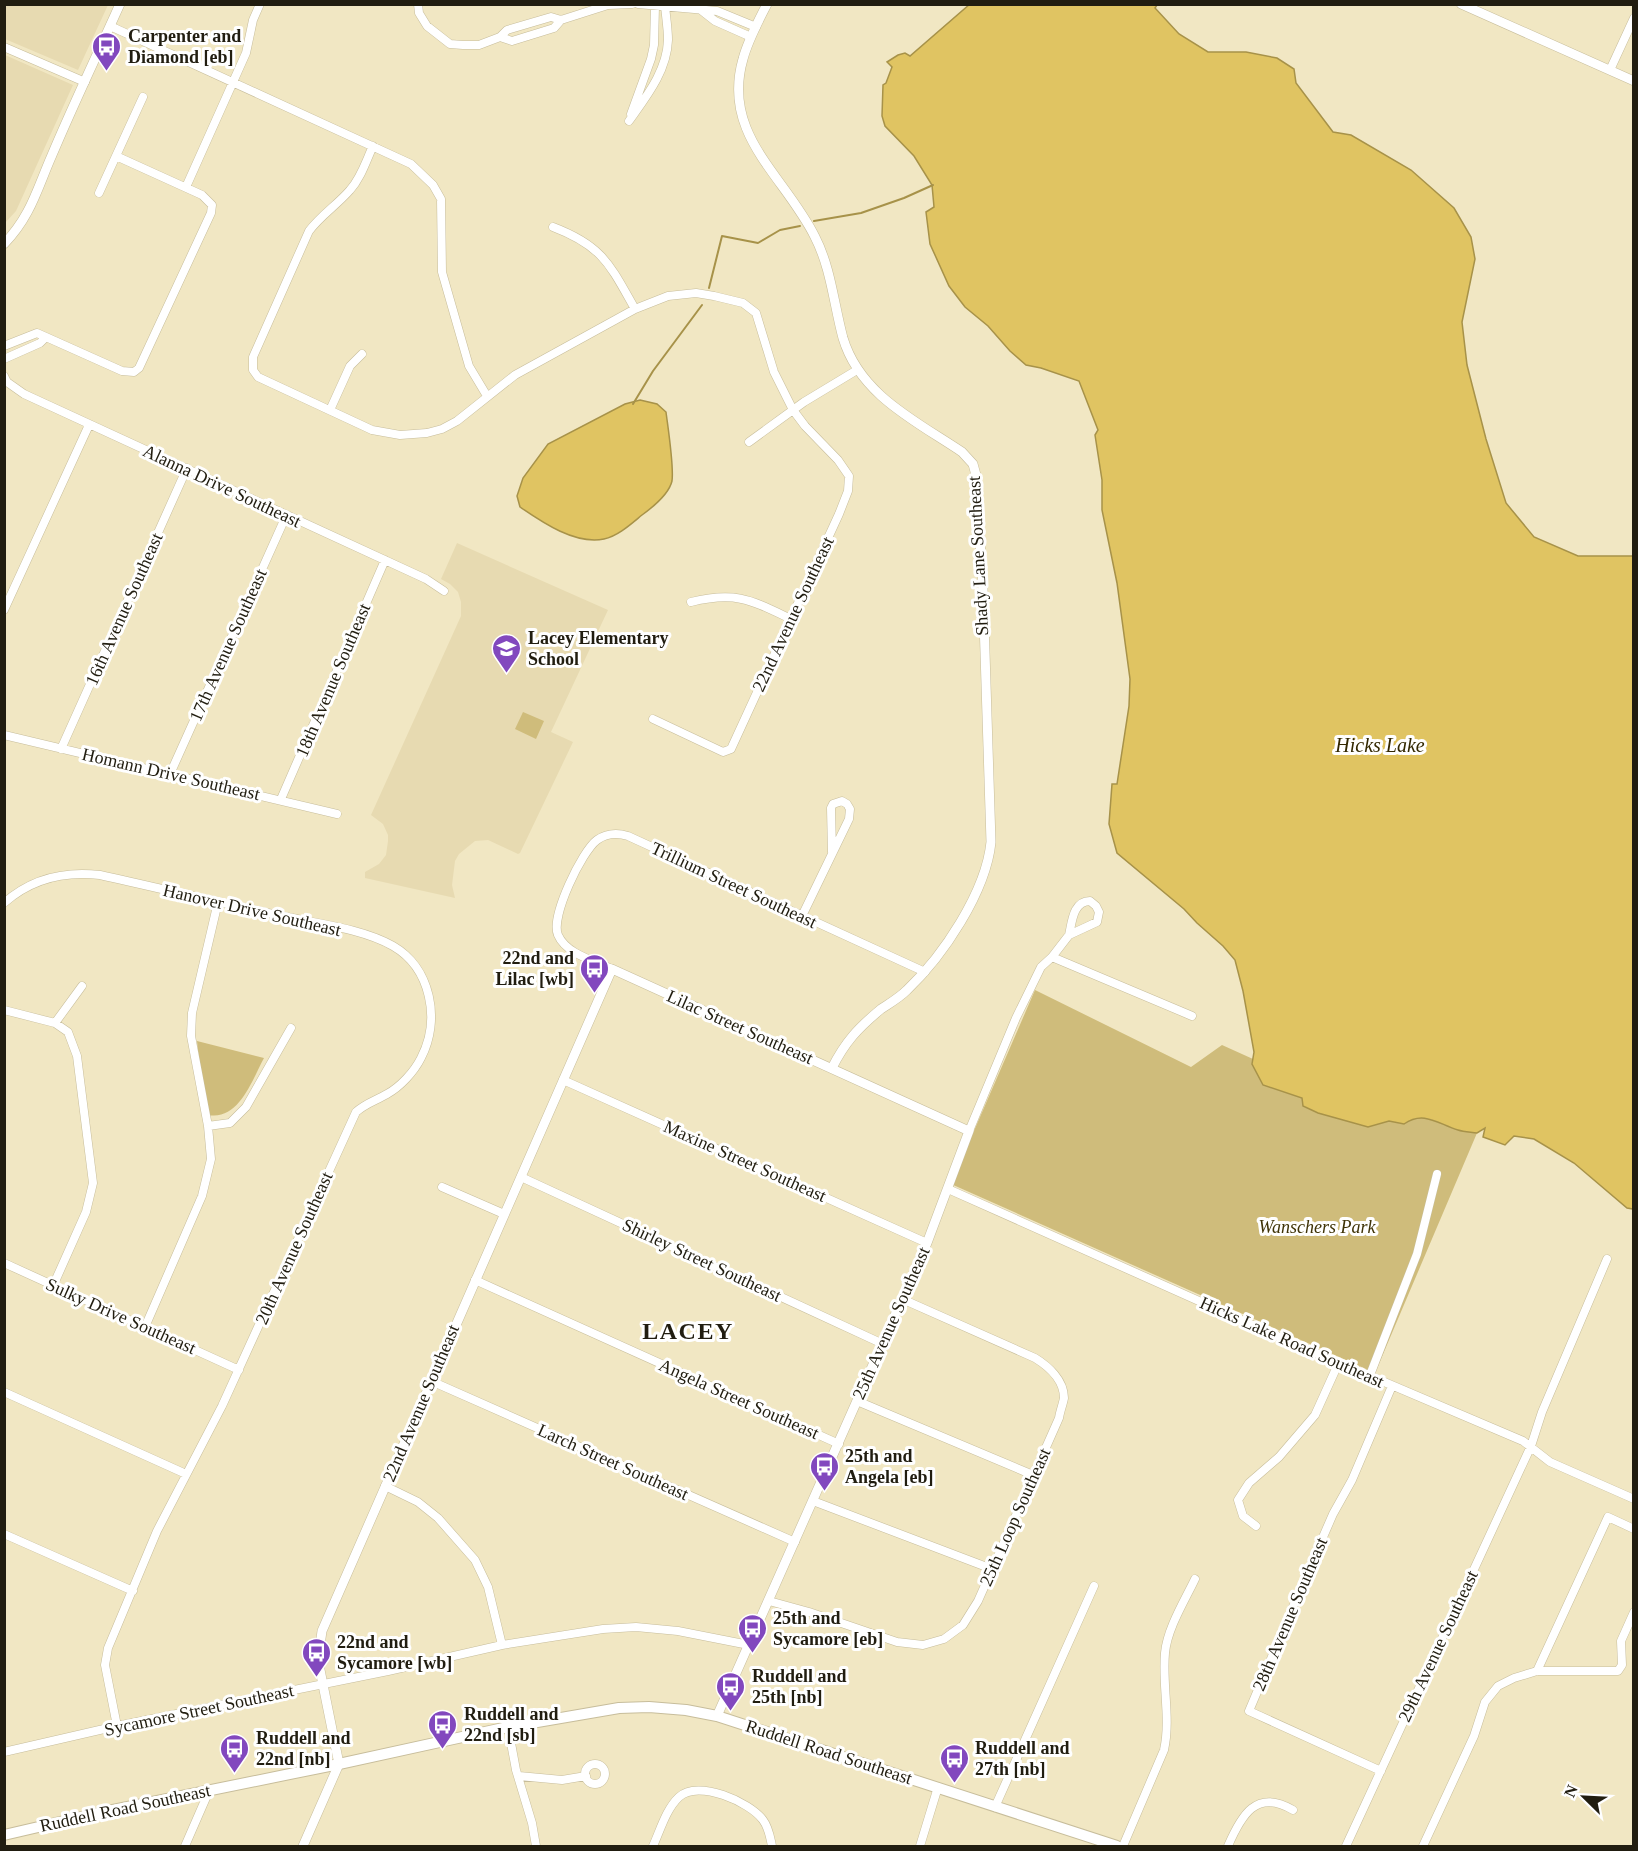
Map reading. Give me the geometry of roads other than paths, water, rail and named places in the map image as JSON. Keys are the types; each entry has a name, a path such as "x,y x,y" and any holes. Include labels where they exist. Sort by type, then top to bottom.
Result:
{"main road":[{"name":"Ruddell Road Southeast","path":"4,1835 508,1727 619,1708 658,1708 717,1716 1117,1846"}],"street":[{"path":"4,244 28,213 51,156 120,4"},
{"path":"186,187 234,83 246,53 253,20 260,4"},
{"path":"418,4 419,13 427,26 450,44 478,45 500,37 512,41 554,28 561,20 608,5 633,4"},
{"path":"638,4 717,11 756,27"},
{"name":"Shady Lane Southeast","path":"767,4 743,57 738,84 738,99 745,129 756,150 814,234 828,274 843,338 857,370 878,393 962,452 973,464 976,475 983,589 989,858 961,920 944,948 904,993 863,1024 842,1047 832,1068"},
{"path":"1461,4 1634,81"},
{"path":"654,6 654,45 651,59 629,121 657,79 664,60 668,41 665,6"},
{"path":"700,9 715,21 751,37"},
{"path":"1610,70 1634,18"},
{"path":"110,26 411,164 433,185 441,199 442,207 442,272 469,366 487,396"},
{"path":"4,47 85,82"},
{"path":"99,193 143,97"},
{"path":"373,147 351,190 318,219 309,231 253,357 253,370 258,377 372,430 387,434 414,435 442,429 471,411 515,375 635,309 668,296 696,293 730,300 748,306 756,313 774,372 793,410"},
{"path":"4,346 37,333 122,371 134,372 139,369 211,213 212,205 209,200 186,187 116,156"},
{"path":"553,227 581,240 604,257 635,309"},
{"path":"4,359 40,343 46,337"},
{"path":"330,410 350,366 362,354"},
{"path":"749,442 793,410 857,370"},
{"name":"Alanna Drive Southeast","path":"4,376 7,382 15,388 89,425 426,579 444,591"},
{"name":"22nd Avenue Southeast","path":"653,719 723,752 731,749 791,619 850,484 849,476 838,460 793,410"},
{"path":"4,610 89,425"},
{"name":"16th Avenue Southeast","path":"61,749 187,468"},
{"name":"17th Avenue Southeast","path":"170,774 286,516"},
{"name":"18th Avenue Southeast","path":"281,799 385,560"},
{"path":"691,602 711,597 741,598 753,601 791,619"},
{"name":"Homann Drive Southeast","path":"4,735 337,814"},
{"path":"802,916 849,819 850,809 842,801 833,804 831,808 832,852"},
{"name":"Trillium Street Southeast","path":"567,892 590,848 603,837 620,834 925,972"},
{"name":"Hanover Drive Southeast","path":"4,903 29,885 64,874 80,873 100,875 366,935 394,947 406,956 425,983 432,1012 427,1046"},
{"name":"Lilac Street Southeast","path":"567,892 556,922 557,934 563,944 579,954 969,1131"},
{"path":"145,1327 202,1196 211,1159 191,1036 192,1013 218,902"},
{"name":"25th Avenue Southeast","path":"717,1716 927,1243 969,1131 1016,1018 1041,967 1069,935 1076,908 1082,903 1090,902 1096,906 1099,912 1096,922 1069,935"},
{"path":"1052,957 1192,1016"},
{"name":"22nd Avenue Southeast","path":"339,1764 318,1660 322,1631 612,969"},
{"path":"55,1023 82,986"},
{"path":"4,1010 55,1023 68,1032 77,1056 93,1183 86,1212 53,1286"},
{"path":"207,1126 230,1123 246,1107 291,1028"},
{"name":"20th Avenue Southeast","path":"117,1726 105,1665 108,1648 157,1531 238,1370 356,1113 371,1100 386,1094 401,1083 421,1060 427,1046"},
{"name":"Maxine Street Southeast","path":"563,1080 927,1243"},
{"path":"1370,1375 1417,1254 1437,1174"},
{"name":"Shirley Street Southeast","path":"521,1177 883,1344"},
{"path":"442,1187 504,1214"},
{"name":"Hicks Lake Road Southeast","path":"948,1189 1392,1386 1492,1427 1531,1446 1550,1462 1634,1499"},
{"name":"29th Avenue Southeast","path":"1346,1846 1531,1446 1542,1412 1607,1259"},
{"name":"Sulky Drive Southeast","path":"4,1263 238,1370"},
{"name":"Angela Street Southeast","path":"474,1280 838,1444"},
{"name":"25th Loop Southeast","path":"769,1601 897,1642 923,1645 944,1639 963,1625 978,1601 1059,1418 1064,1396 1058,1380 1049,1367 1035,1358 902,1299"},
{"path":"1256,1526 1243,1516 1238,1500 1249,1483 1279,1457 1315,1415 1338,1362"},
{"name":"Larch Street Southeast","path":"430,1381 795,1542"},
{"name":"28th Avenue Southeast","path":"1381,1771 1249,1711 1333,1514 1352,1480 1392,1386"},
{"path":"4,1392 186,1474"},
{"path":"857,1401 1033,1475"},
{"path":"385,1486 418,1502 438,1518 474,1560 488,1587 502,1645"},
{"path":"813,1501 992,1569"},
{"path":"1537,1671 1608,1517 1634,1529"},
{"path":"4,1534 133,1591"},
{"path":"1123,1846 1164,1750 1167,1735 1165,1650 1175,1620 1195,1579"},
{"path":"995,1807 1094,1586"},
{"path":"1424,1846 1474,1736 1485,1701 1491,1693 1504,1682 1537,1671 1618,1671 1622,1665 1621,1641 1634,1612"},
{"name":"Sycamore Street Southeast","path":"4,1752 502,1645 603,1629 636,1627 704,1635 749,1645"},
{"path":"508,1727 536,1846"},
{"path":"303,1846 339,1764"},
{"path":"519,1776 562,1780 586,1776"},
{"path":"920,1846 938,1787"},
{"path":"652,1846 680,1796 691,1791 708,1790 732,1799 762,1819 769,1832 772,1846"},
{"path":"185,1846 209,1791"},
{"path":"1228,1846 1242,1816 1257,1805 1275,1802 1293,1810"}],"water":[{"name":"Hicks Lake","path":"970,4 1157,5 1155,8 1179,34 1208,52 1246,52 1277,58 1294,69 1296,83 1333,132 1351,135 1411,170 1454,208 1471,237 1475,259 1462,322 1467,365 1486,439 1506,503 1534,537 1578,556 1633,556 1633,1209 1627,1208 1574,1163 1534,1139 1514,1136 1505,1145 1483,1137 1485,1128 1477,1133 1465,1132 1425,1118 1411,1120 1404,1124 1389,1121 1368,1127 1318,1113 1303,1106 1302,1098 1263,1085 1252,1064 1254,1052 1235,960 1184,909 1117,853 1109,824 1112,784 1117,784 1129,706 1130,679 1117,583 1102,510 1102,480 1095,435 1098,430 1079,381 1026,365 988,326 965,307 949,286 930,244 926,212 934,207 932,185 914,156 885,126 882,116 883,85 892,67 887,62 905,53 910,56"},
{"path":"640,400 657,404 666,412 672,457 672,481 668,491 656,504 619,532 604,539 593,540 582,539 559,531 520,507 517,496 523,478 548,444 625,404"}],"waterway":[{"path":"814,221 861,213 933,185"},
{"path":"709,288 722,236 758,243 780,230 800,226"},
{"path":"633,404 653,371 702,305"}],"place":[{"name":"Carpenter and Diamond [eb]","path":"107,72"},
{"name":"Lacey Elementary School","path":"507,674"},
{"name":"22nd and Lilac [wb]","path":"595,994"},
{"name":"25th and Angela [eb]","path":"824,1492"},
{"name":"25th and Sycamore [eb]","path":"752,1654"},
{"name":"22nd and Sycamore [wb]","path":"316,1678"},
{"name":"Ruddell and 25th [nb]","path":"731,1712"},
{"name":"Ruddell and 22nd [sb]","path":"443,1750"},
{"name":"Ruddell and 22nd [nb]","path":"235,1774"},
{"name":"Ruddell and 27th [nb]","path":"954,1784"}],"district":[{"name":"LACEY","path":"688,1331"}],"park label":[{"name":"Wanschers Park","path":"1317,1227"}]}
